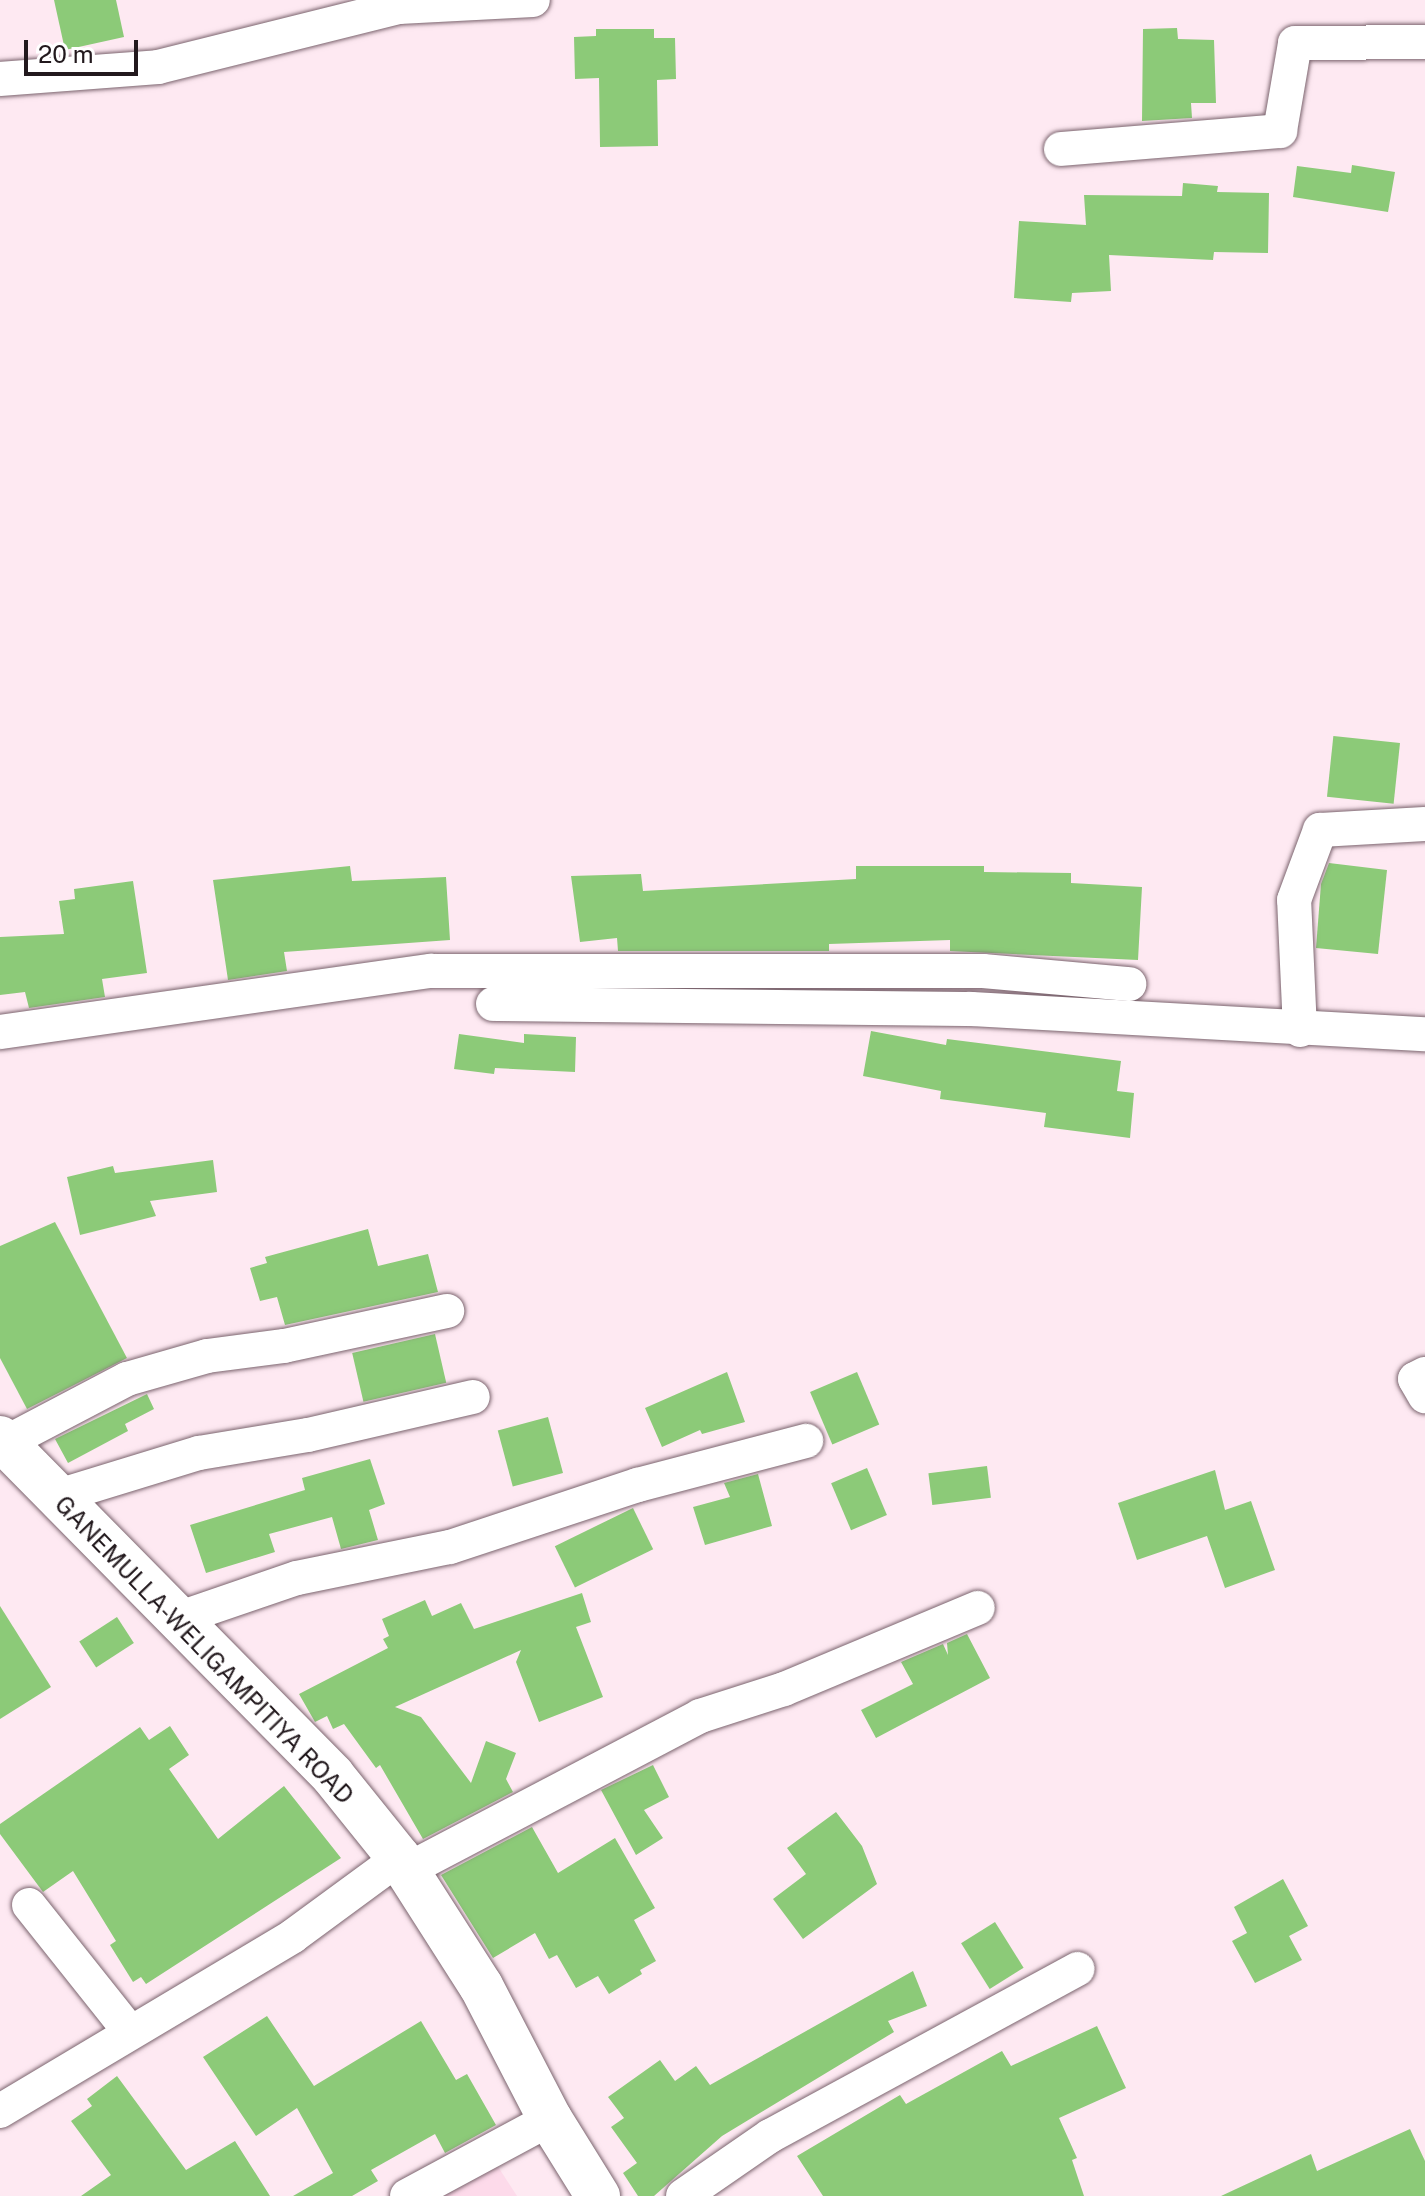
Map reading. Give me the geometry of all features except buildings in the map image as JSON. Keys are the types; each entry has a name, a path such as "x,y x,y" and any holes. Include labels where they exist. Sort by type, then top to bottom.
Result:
{"street":[{"path":"0,79 158,67 399,7 533,0"},
{"path":"1061,149 1280,131 1295,43 1425,42"},
{"path":"1300,1030 1294,900 1320,830 1425,824"},
{"path":"0,1032 431,971 983,971 1129,984"},
{"path":"493,1004 971,1009 1300,1030 1425,1034"},
{"path":"6,1452 127,1379 207,1356 284,1346 447,1311"},
{"path":"1425,1374 1415,1379 1425,1396"},
{"path":"55,1497 199,1453 308,1435 473,1397"},
{"path":"174,1620 297,1578 450,1547 638,1485 806,1441"},
{"name":"GANEMULLA-WELIGAMPITIYA ROAD","path":"6,1452 55,1497 174,1620 333,1776 403,1864 481,1986 550,2119 598,2196"},
{"path":"0,2111 293,1936 403,1864 700,1716 784,1689 978,1608"},
{"path":"29,1905 130,2032"},
{"path":"683,2196 770,2136 1078,1969"},
{"path":"407,2196 550,2119"}],"shaded area":[{"path":"488,2151 517,2196 398,2196"}]}
